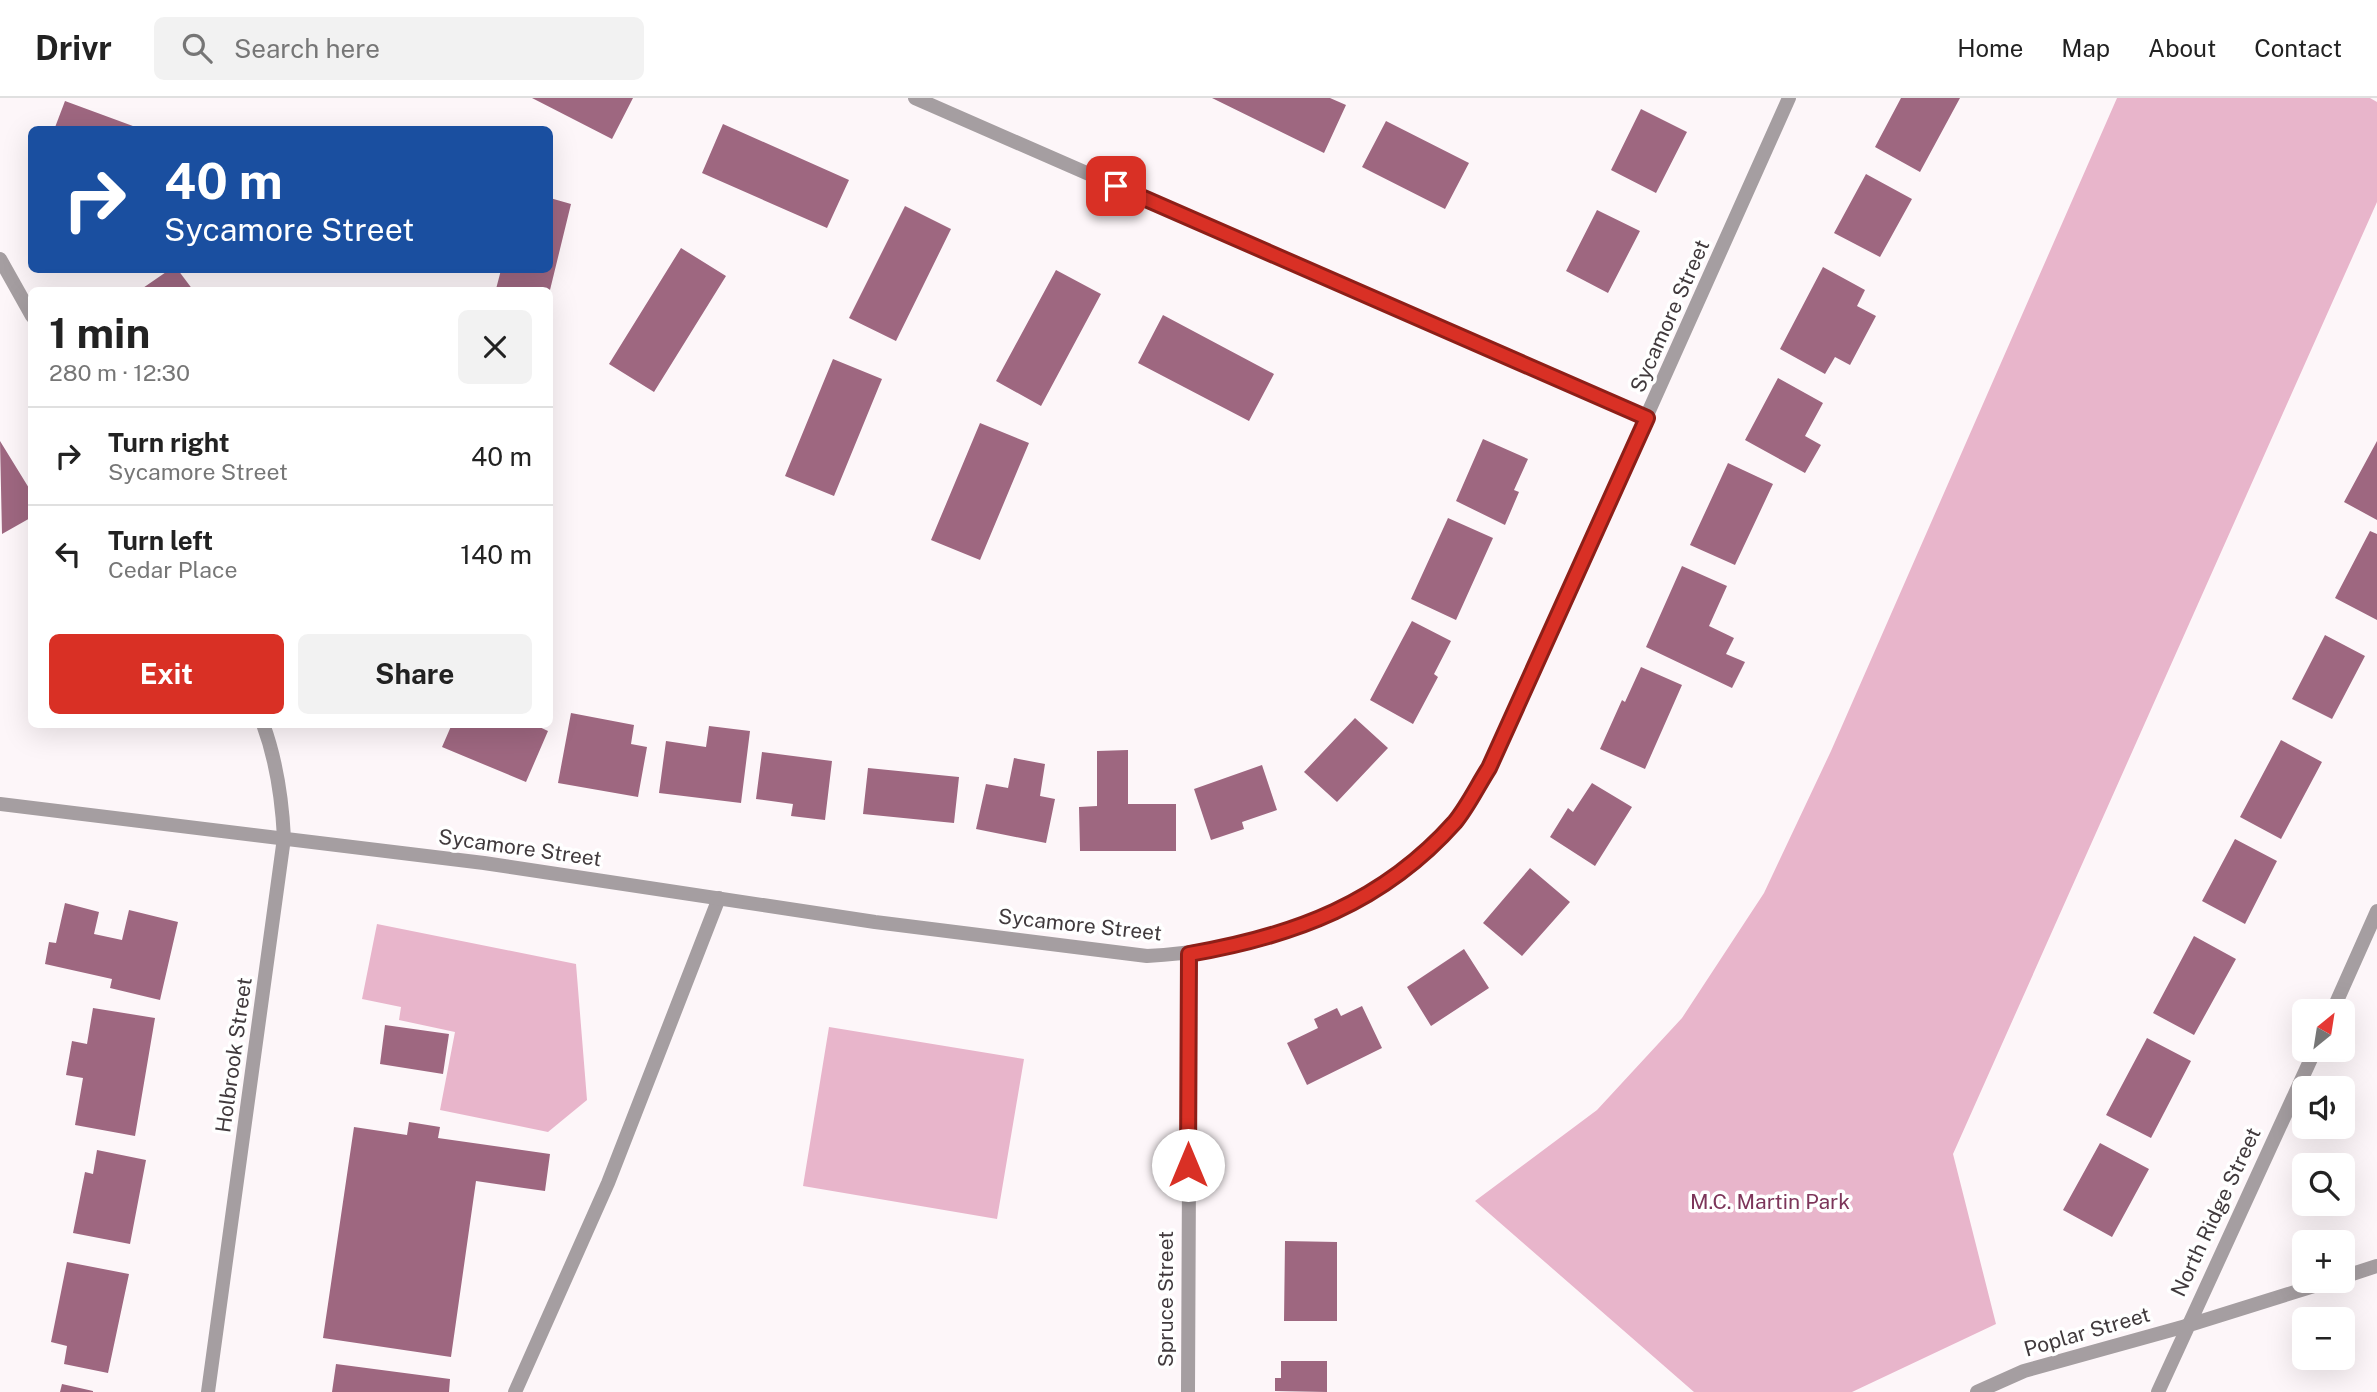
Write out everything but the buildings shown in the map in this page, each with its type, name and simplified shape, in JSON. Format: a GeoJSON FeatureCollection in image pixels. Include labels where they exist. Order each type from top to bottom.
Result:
{"type":"FeatureCollection","features":[{"type":"Feature","properties":{"kind":"street"},"geometry":{"type":"LineString","coordinates":[[915,98],[1647,418]]}},
{"type":"Feature","properties":{"kind":"street","name":"Sycamore Street"},"geometry":{"type":"LineString","coordinates":[[0,804],[284,838],[1147,957],[1189,954],[1248,944],[1308,925],[1365,897],[1415,863],[1457,819],[1489,768],[1789,98]]}},
{"type":"Feature","properties":{"kind":"street"},"geometry":{"type":"LineString","coordinates":[[0,260],[28,309]]}},
{"type":"Feature","properties":{"kind":"street","name":"Holbrook Street"},"geometry":{"type":"LineString","coordinates":[[208,1392],[284,838],[282,796],[275,757],[264,728]]}},
{"type":"Feature","properties":{"kind":"street"},"geometry":{"type":"LineString","coordinates":[[514,1392],[608,1183],[719,898]]}},
{"type":"Feature","properties":{"kind":"street"},"geometry":{"type":"LineString","coordinates":[[2338,999],[2377,911]]}},
{"type":"Feature","properties":{"kind":"street","name":"Spruce Street"},"geometry":{"type":"LineString","coordinates":[[1188,1392],[1189,954]]}},
{"type":"Feature","properties":{"kind":"street","name":"North Ridge Street"},"geometry":{"type":"LineString","coordinates":[[2158,1392],[2309,1062]]}},
{"type":"Feature","properties":{"kind":"street"},"geometry":{"type":"LineString","coordinates":[[2355,1273],[2377,1266]]}},
{"type":"Feature","properties":{"kind":"street","name":"Poplar Street"},"geometry":{"type":"LineString","coordinates":[[1977,1392],[2024,1371],[2186,1326],[2292,1293]]}},
{"type":"Feature","properties":{"kind":"green space","name":"M.C. Martin Park"},"geometry":{"type":"Polygon","coordinates":[[[2117,98],[2370,98],[2377,102],[2377,202],[1953,1154],[1996,1324],[1852,1392],[1694,1392],[1475,1201],[1597,1110],[1682,1018],[1764,893],[1831,751],[2117,98]]]}},
{"type":"Feature","properties":{"kind":"green space"},"geometry":{"type":"Polygon","coordinates":[[[377,924],[576,964],[587,1100],[548,1132],[440,1110],[455,1032],[399,1020],[401,1007],[362,999],[377,924]]]}},
{"type":"Feature","properties":{"kind":"green space"},"geometry":{"type":"Polygon","coordinates":[[[829,1027],[1024,1059],[997,1219],[803,1186],[829,1027]]]}},
{"type":"Feature","properties":{"kind":"route"},"geometry":{"type":"LineString","coordinates":[[1116,186],[1647,418],[1489,768],[1457,819],[1415,863],[1365,897],[1308,925],[1248,944],[1189,954],[1188,1165]]}}]}
